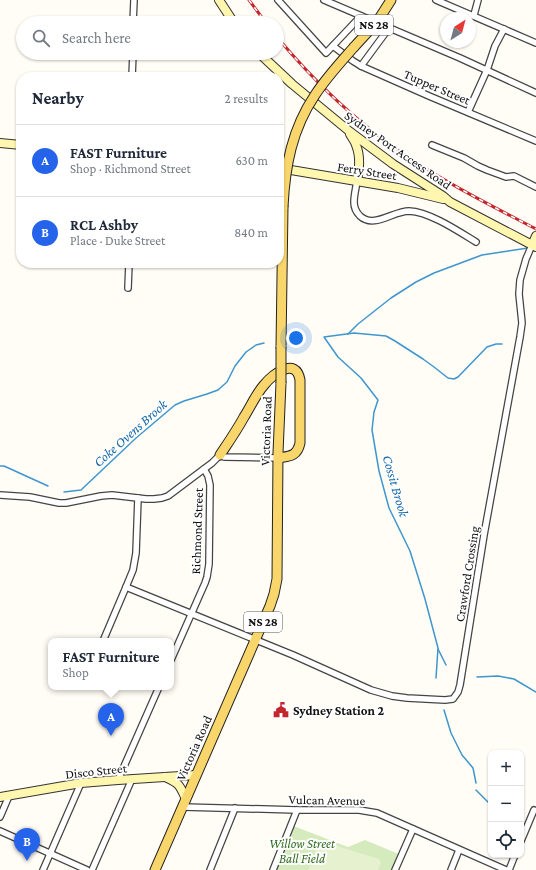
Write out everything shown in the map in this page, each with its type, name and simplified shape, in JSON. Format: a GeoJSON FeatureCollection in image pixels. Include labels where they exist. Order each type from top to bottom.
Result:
{"type":"FeatureCollection","features":[{"type":"Feature","properties":{"kind":"main road","name":"Victoria Road"},"geometry":{"type":"LineString","coordinates":[[284,192],[287,163],[295,135],[307,109],[321,87],[377,22],[391,0]]}},
{"type":"Feature","properties":{"kind":"main road","name":"Victoria Road"},"geometry":{"type":"LineString","coordinates":[[154,870],[185,803],[274,594],[276,582],[281,383],[282,268]]}},
{"type":"Feature","properties":{"kind":"main road"},"geometry":{"type":"LineString","coordinates":[[220,455],[259,391],[270,379],[283,370],[291,368],[298,372],[300,380],[299,446],[297,452],[291,456],[278,458]]}},
{"type":"Feature","properties":{"kind":"street"},"geometry":{"type":"LineString","coordinates":[[133,16],[134,0]]}},
{"type":"Feature","properties":{"kind":"street"},"geometry":{"type":"LineString","coordinates":[[219,0],[229,16]]}},
{"type":"Feature","properties":{"kind":"street"},"geometry":{"type":"LineString","coordinates":[[278,0],[326,53],[360,16]]}},
{"type":"Feature","properties":{"kind":"street"},"geometry":{"type":"LineString","coordinates":[[324,0],[487,70],[536,93]]}},
{"type":"Feature","properties":{"kind":"street"},"geometry":{"type":"LineString","coordinates":[[436,0],[466,12]]}},
{"type":"Feature","properties":{"kind":"street"},"geometry":{"type":"LineString","coordinates":[[475,12],[478,0]]}},
{"type":"Feature","properties":{"kind":"street"},"geometry":{"type":"LineString","coordinates":[[476,16],[536,43]]}},
{"type":"Feature","properties":{"kind":"street"},"geometry":{"type":"LineString","coordinates":[[361,66],[389,28]]}},
{"type":"Feature","properties":{"kind":"street"},"geometry":{"type":"LineString","coordinates":[[468,112],[487,70],[495,46],[504,29]]}},
{"type":"Feature","properties":{"kind":"street","name":"Tupper Street"},"geometry":{"type":"LineString","coordinates":[[333,46],[361,66],[536,141]]}},
{"type":"Feature","properties":{"kind":"street"},"geometry":{"type":"LineString","coordinates":[[132,72],[133,60]]}},
{"type":"Feature","properties":{"kind":"street","name":"Sydney Port Access Road"},"geometry":{"type":"LineString","coordinates":[[266,60],[279,72]]}},
{"type":"Feature","properties":{"kind":"street","name":"Sydney Port Access Road"},"geometry":{"type":"LineString","coordinates":[[284,76],[349,131],[393,164],[450,202],[534,246]]}},
{"type":"Feature","properties":{"kind":"street"},"geometry":{"type":"LineString","coordinates":[[349,131],[358,152],[359,168],[354,202],[358,214],[367,220],[373,220],[409,211],[418,213],[444,223],[476,242]]}},
{"type":"Feature","properties":{"kind":"street"},"geometry":{"type":"LineString","coordinates":[[0,144],[16,145]]}},
{"type":"Feature","properties":{"kind":"street"},"geometry":{"type":"LineString","coordinates":[[432,145],[464,158],[487,170],[506,177],[514,176],[536,187]]}},
{"type":"Feature","properties":{"kind":"street","name":"Ferry Street"},"geometry":{"type":"LineString","coordinates":[[284,169],[416,192],[450,202]]}},
{"type":"Feature","properties":{"kind":"street"},"geometry":{"type":"LineString","coordinates":[[534,246],[536,236]]}},
{"type":"Feature","properties":{"kind":"street","name":"Crawford Crossing"},"geometry":{"type":"LineString","coordinates":[[126,587],[300,658],[371,690],[392,696],[407,698],[453,699],[458,692],[460,685],[484,535],[520,337],[522,323],[519,294],[520,280],[526,259],[534,246]]}},
{"type":"Feature","properties":{"kind":"street"},"geometry":{"type":"LineString","coordinates":[[128,288],[129,268]]}},
{"type":"Feature","properties":{"kind":"street"},"geometry":{"type":"LineString","coordinates":[[0,495],[30,497],[60,502],[112,495],[154,499],[168,496],[212,463],[220,455],[224,457],[278,458]]}},
{"type":"Feature","properties":{"kind":"street","name":"Richmond Street"},"geometry":{"type":"LineString","coordinates":[[174,653],[207,577],[209,564],[210,481],[204,469]]}},
{"type":"Feature","properties":{"kind":"street"},"geometry":{"type":"LineString","coordinates":[[104,638],[133,570],[135,561],[138,498]]}},
{"type":"Feature","properties":{"kind":"street"},"geometry":{"type":"LineString","coordinates":[[118,780],[158,690]]}},
{"type":"Feature","properties":{"kind":"street","name":"Disco Street"},"geometry":{"type":"LineString","coordinates":[[0,797],[81,783],[196,775]]}},
{"type":"Feature","properties":{"kind":"street"},"geometry":{"type":"LineString","coordinates":[[164,777],[180,786],[185,803]]}},
{"type":"Feature","properties":{"kind":"street"},"geometry":{"type":"LineString","coordinates":[[92,870],[132,779]]}},
{"type":"Feature","properties":{"kind":"street"},"geometry":{"type":"LineString","coordinates":[[43,870],[81,783]]}},
{"type":"Feature","properties":{"kind":"street"},"geometry":{"type":"LineString","coordinates":[[0,817],[9,796]]}},
{"type":"Feature","properties":{"kind":"street","name":"Vulcan Avenue"},"geometry":{"type":"LineString","coordinates":[[185,803],[235,808],[366,810],[377,813],[507,870]]}},
{"type":"Feature","properties":{"kind":"street"},"geometry":{"type":"LineString","coordinates":[[210,870],[235,808]]}},
{"type":"Feature","properties":{"kind":"street"},"geometry":{"type":"LineString","coordinates":[[273,870],[297,810]]}},
{"type":"Feature","properties":{"kind":"street"},"geometry":{"type":"LineString","coordinates":[[524,834],[534,810]]}},
{"type":"Feature","properties":{"kind":"street"},"geometry":{"type":"LineString","coordinates":[[395,870],[413,830]]}},
{"type":"Feature","properties":{"kind":"street"},"geometry":{"type":"LineString","coordinates":[[0,831],[87,870]]}},
{"type":"Feature","properties":{"kind":"street"},"geometry":{"type":"LineString","coordinates":[[451,870],[459,850]]}},
{"type":"Feature","properties":{"kind":"street"},"geometry":{"type":"LineString","coordinates":[[507,870],[513,858]]}},
{"type":"Feature","properties":{"kind":"green space","name":"Willow Street Ball Field"},"geometry":{"type":"Polygon","coordinates":[[[291,825],[348,847],[365,840],[401,855],[394,870],[273,870],[291,825]]]}},
{"type":"Feature","properties":{"kind":"green space"},"geometry":{"type":"Polygon","coordinates":[[[320,841],[379,859],[381,863],[378,870],[308,870],[320,841]]]}},
{"type":"Feature","properties":{"kind":"waterway"},"geometry":{"type":"LineString","coordinates":[[348,334],[358,324],[391,298],[416,282],[434,273],[482,255],[528,248]]}},
{"type":"Feature","properties":{"kind":"waterway","name":"Cossit Brook"},"geometry":{"type":"LineString","coordinates":[[436,678],[438,648],[425,599],[410,551],[389,508],[379,471],[372,430],[374,412],[378,400],[361,378],[338,357],[324,337],[354,333],[386,336],[423,359],[448,378],[454,379],[458,377],[487,347],[502,344]]}},
{"type":"Feature","properties":{"kind":"waterway","name":"Coke Ovens Brook"},"geometry":{"type":"LineString","coordinates":[[64,492],[81,490],[136,438],[175,405],[218,390],[227,382],[235,366],[246,352],[256,345],[264,343]]}},
{"type":"Feature","properties":{"kind":"waterway","name":"Coke Ovens Brook"},"geometry":{"type":"LineString","coordinates":[[0,466],[4,466],[48,486]]}},
{"type":"Feature","properties":{"kind":"waterway"},"geometry":{"type":"LineString","coordinates":[[438,649],[446,665]]}},
{"type":"Feature","properties":{"kind":"waterway"},"geometry":{"type":"LineString","coordinates":[[477,677],[498,676],[514,679],[536,692]]}},
{"type":"Feature","properties":{"kind":"waterway","name":"Cossit Brook"},"geometry":{"type":"LineString","coordinates":[[444,710],[451,733],[462,755],[473,768],[476,783]]}},
{"type":"Feature","properties":{"kind":"waterway","name":"Cossit Brook"},"geometry":{"type":"LineString","coordinates":[[476,790],[488,802]]}},
{"type":"Feature","properties":{"kind":"railway"},"geometry":{"type":"LineString","coordinates":[[249,0],[261,16]]}},
{"type":"Feature","properties":{"kind":"railway"},"geometry":{"type":"LineString","coordinates":[[284,45],[319,84],[382,139],[449,183],[536,229]]}},
{"type":"Feature","properties":{"kind":"place","name":"Sydney Station 2"},"geometry":{"type":"Point","coordinates":[281,710]}},
{"type":"Feature","properties":{"kind":"place","name":"FAST Furniture"},"geometry":{"type":"Point","coordinates":[111,736]}},
{"type":"Feature","properties":{"kind":"place","name":"RCL Ashby"},"geometry":{"type":"Point","coordinates":[27,861]}}]}
